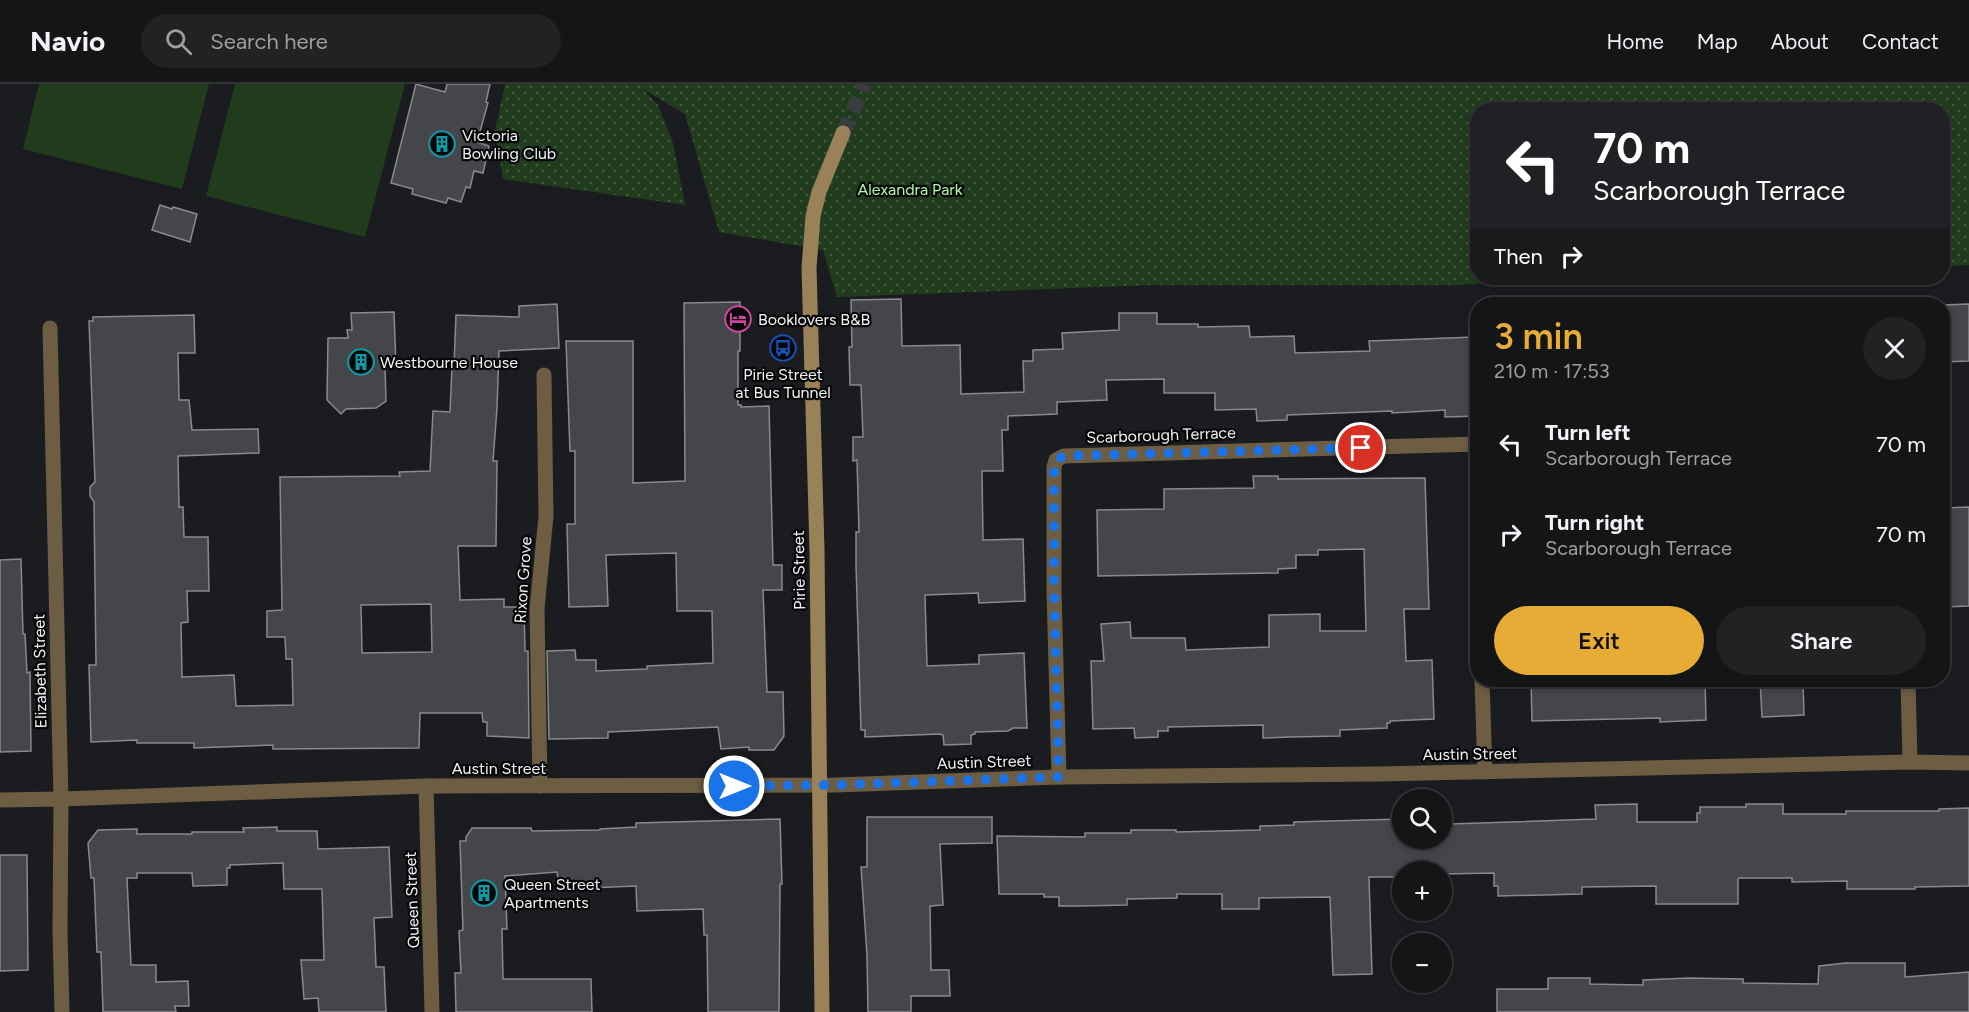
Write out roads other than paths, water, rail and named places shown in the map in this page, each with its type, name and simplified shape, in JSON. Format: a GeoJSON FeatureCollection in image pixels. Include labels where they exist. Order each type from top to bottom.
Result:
{"type":"FeatureCollection","features":[{"type":"Feature","properties":{"kind":"street","name":"Pirie Street"},"geometry":{"type":"LineString","coordinates":[[822,1012],[817,550],[809,267],[815,208],[819,192],[843,133]]}},
{"type":"Feature","properties":{"kind":"street","name":"Elizabeth Street"},"geometry":{"type":"LineString","coordinates":[[50,328],[61,800],[62,1012]]}},
{"type":"Feature","properties":{"kind":"street","name":"Rixon Grove"},"geometry":{"type":"LineString","coordinates":[[540,786],[537,609],[546,516],[544,375]]}},
{"type":"Feature","properties":{"kind":"street","name":"Scarborough Terrace"},"geometry":{"type":"LineString","coordinates":[[1059,777],[1054,590],[1054,467],[1056,460],[1064,456],[1470,444]]}},
{"type":"Feature","properties":{"kind":"street"},"geometry":{"type":"LineString","coordinates":[[1482,687],[1485,772]]}},
{"type":"Feature","properties":{"kind":"street"},"geometry":{"type":"LineString","coordinates":[[1908,687],[1910,762]]}},
{"type":"Feature","properties":{"kind":"street","name":"Austin Street"},"geometry":{"type":"LineString","coordinates":[[0,800],[61,800],[426,786],[819,785],[1059,777],[1485,772],[1910,762],[1969,763]]}},
{"type":"Feature","properties":{"kind":"street","name":"Queen Street"},"geometry":{"type":"LineString","coordinates":[[426,786],[432,1012]]}},
{"type":"Feature","properties":{"kind":"tunnel"},"geometry":{"type":"LineString","coordinates":[[843,133],[865,84]]}},
{"type":"Feature","properties":{"kind":"place","name":"Victoria Bowling Club"},"geometry":{"type":"Point","coordinates":[442,144]}},
{"type":"Feature","properties":{"kind":"place","name":"Booklovers B&B"},"geometry":{"type":"Point","coordinates":[738,319]}},
{"type":"Feature","properties":{"kind":"place","name":"Pirie Street at Bus Tunnel"},"geometry":{"type":"Point","coordinates":[783,348]}},
{"type":"Feature","properties":{"kind":"place","name":"Westbourne House"},"geometry":{"type":"Point","coordinates":[361,362]}},
{"type":"Feature","properties":{"kind":"place","name":"Queen Street Apartments"},"geometry":{"type":"Point","coordinates":[484,893]}},
{"type":"Feature","properties":{"kind":"park label","name":"Alexandra Park"},"geometry":{"type":"Point","coordinates":[910,189]}}]}
